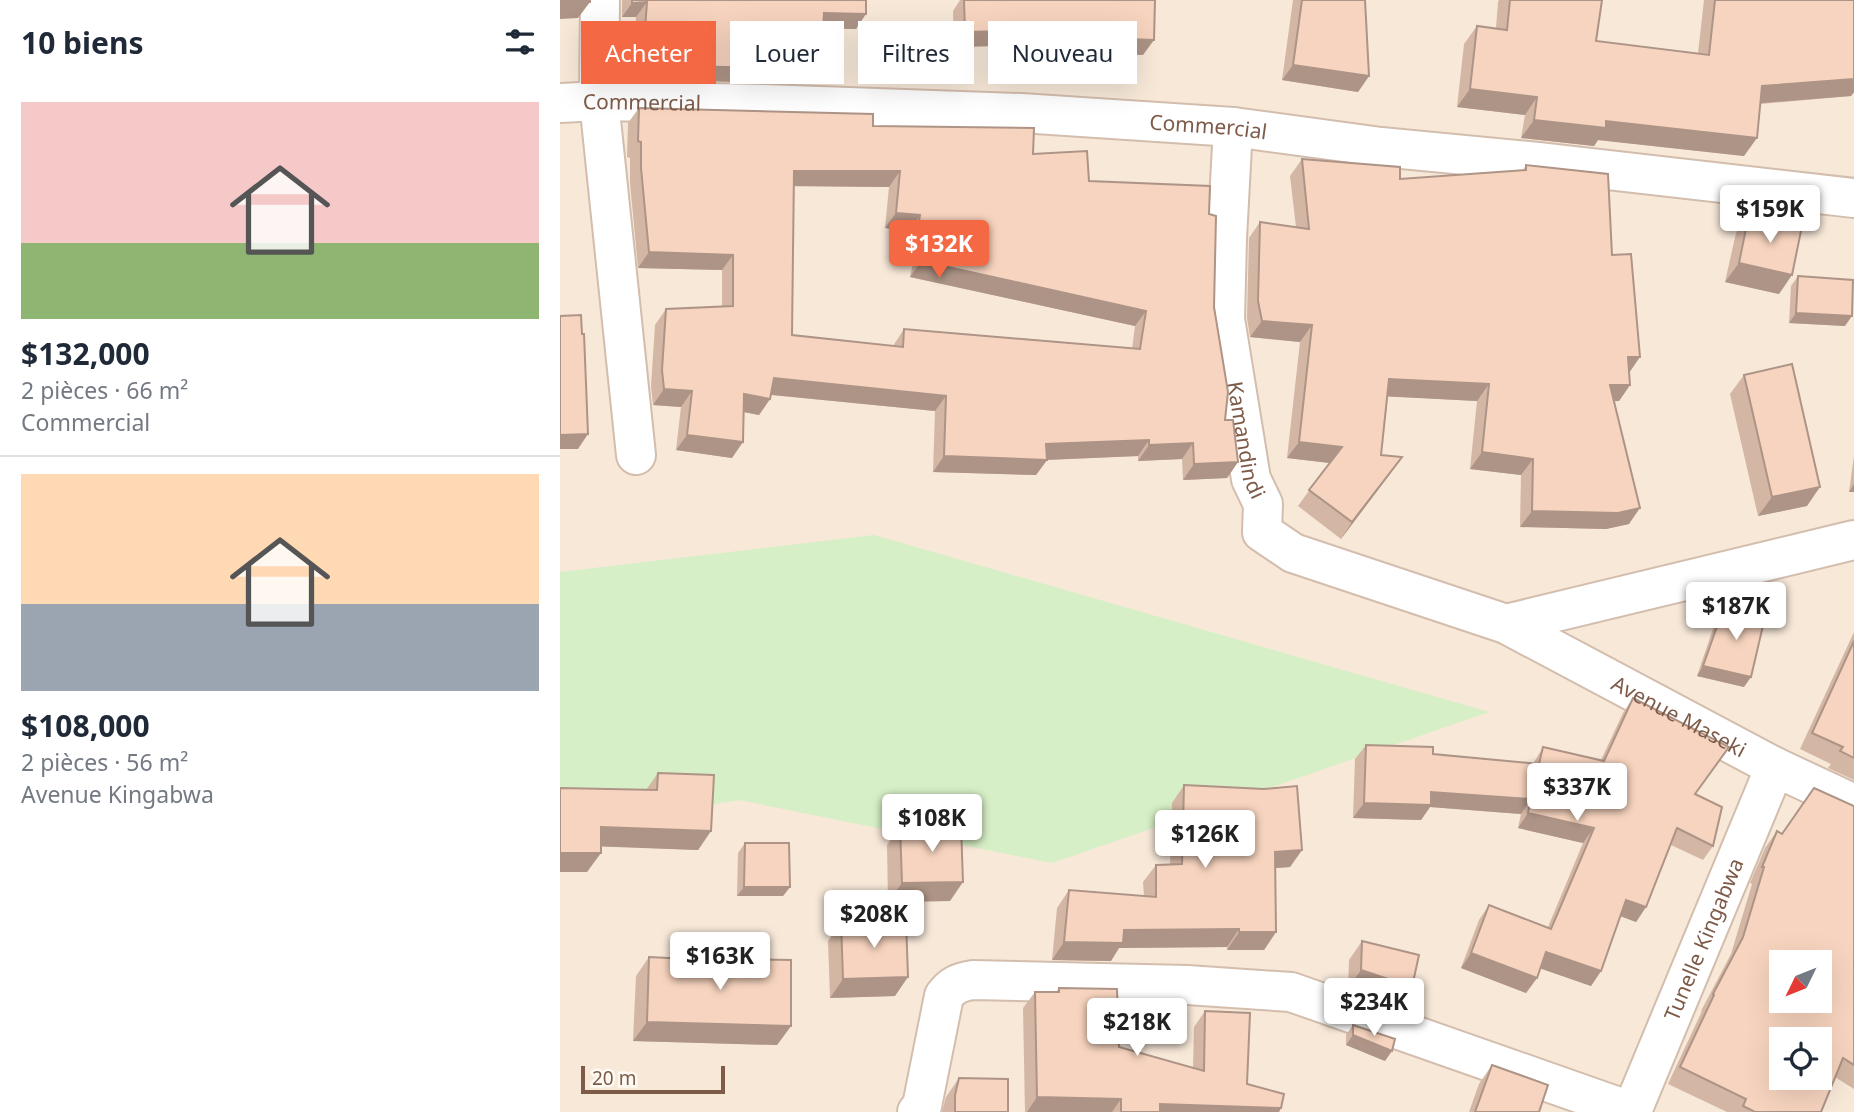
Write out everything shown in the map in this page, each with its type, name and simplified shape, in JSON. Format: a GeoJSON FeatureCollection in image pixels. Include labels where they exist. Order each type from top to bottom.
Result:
{"type":"FeatureCollection","features":[{"type":"Feature","properties":{"kind":"street"},"geometry":{"type":"LineString","coordinates":[[600,0],[600,101],[636,455]]}},
{"type":"Feature","properties":{"kind":"street","name":"Commercial"},"geometry":{"type":"LineString","coordinates":[[560,103],[600,101],[764,104],[1021,113],[1233,127],[1381,147],[1854,198]]}},
{"type":"Feature","properties":{"kind":"street","name":"Kamandindi"},"geometry":{"type":"LineString","coordinates":[[1233,127],[1225,319],[1251,479],[1263,504],[1262,532],[1293,553],[1506,624]]}},
{"type":"Feature","properties":{"kind":"street"},"geometry":{"type":"LineString","coordinates":[[1506,624],[1854,540]]}},
{"type":"Feature","properties":{"kind":"street","name":"Avenue Maseki"},"geometry":{"type":"LineString","coordinates":[[1506,624],[1775,767],[1854,804]]}},
{"type":"Feature","properties":{"kind":"street","name":"Tunelle Kingabwa"},"geometry":{"type":"LineString","coordinates":[[1632,1112],[1775,767]]}},
{"type":"Feature","properties":{"kind":"street"},"geometry":{"type":"LineString","coordinates":[[918,1112],[922,1106],[944,996],[951,987],[973,980],[1186,985],[1291,992],[1632,1112]]}},
{"type":"Feature","properties":{"kind":"shaded area"},"geometry":{"type":"Polygon","coordinates":[[[560,0],[1854,0],[1854,1112],[560,1112],[560,0]]]}},
{"type":"Feature","properties":{"kind":"green space"},"geometry":{"type":"Polygon","coordinates":[[[874,535],[1489,712],[1052,863],[739,800],[560,829],[560,572],[874,535]]]}},
{"type":"Feature","properties":{"kind":"building"},"geometry":{"type":"Polygon","coordinates":[[[590,0],[590,2],[560,2],[590,0]]]}},
{"type":"Feature","properties":{"kind":"building"},"geometry":{"type":"Polygon","coordinates":[[[632,0],[866,0],[866,14],[824,13],[824,21],[730,21],[730,67],[716,67],[716,21],[646,21],[647,2],[632,3],[632,0]]]}},
{"type":"Feature","properties":{"kind":"building"},"geometry":{"type":"Polygon","coordinates":[[[964,0],[1155,0],[1154,40],[1137,39],[1137,21],[988,21],[988,31],[974,32],[974,21],[965,21],[964,0]]]}},
{"type":"Feature","properties":{"kind":"building"},"geometry":{"type":"Polygon","coordinates":[[[1302,0],[1365,0],[1369,76],[1293,65],[1302,0]]]}},
{"type":"Feature","properties":{"kind":"building"},"geometry":{"type":"Polygon","coordinates":[[[1510,0],[1602,0],[1596,41],[1709,55],[1715,0],[1854,0],[1854,79],[1762,86],[1757,138],[1606,121],[1606,128],[1534,120],[1537,97],[1470,89],[1477,26],[1507,30],[1510,0]]]}},
{"type":"Feature","properties":{"kind":"building"},"geometry":{"type":"Polygon","coordinates":[[[639,108],[873,114],[873,126],[1034,128],[1033,154],[1087,151],[1089,181],[1210,186],[1209,214],[1216,216],[1214,307],[1228,392],[1225,420],[1233,420],[1238,462],[1194,464],[1193,443],[1149,445],[1149,440],[1046,444],[1047,460],[944,456],[946,396],[774,378],[770,399],[744,394],[743,442],[687,435],[692,391],[664,389],[662,370],[666,309],[733,306],[733,255],[649,252],[641,142],[638,141],[639,108]],[[794,171],[792,335],[903,347],[904,329],[1140,349],[1146,311],[921,261],[928,229],[918,227],[920,215],[896,213],[900,171],[794,171]]]}},
{"type":"Feature","properties":{"kind":"building"},"geometry":{"type":"Polygon","coordinates":[[[1302,159],[1400,167],[1400,179],[1526,170],[1526,165],[1608,174],[1612,255],[1631,254],[1640,357],[1628,357],[1630,385],[1610,385],[1640,508],[1618,513],[1532,511],[1533,459],[1482,452],[1489,384],[1389,379],[1381,455],[1402,457],[1352,522],[1309,490],[1342,447],[1299,442],[1312,325],[1262,321],[1258,301],[1260,222],[1309,229],[1302,159]]]}},
{"type":"Feature","properties":{"kind":"building"},"geometry":{"type":"Polygon","coordinates":[[[1749,214],[1802,226],[1792,275],[1739,263],[1749,214]]]}},
{"type":"Feature","properties":{"kind":"building"},"geometry":{"type":"Polygon","coordinates":[[[1798,276],[1853,280],[1852,316],[1796,313],[1798,276]]]}},
{"type":"Feature","properties":{"kind":"building"},"geometry":{"type":"Polygon","coordinates":[[[581,315],[588,434],[560,435],[560,316],[581,315]]]}},
{"type":"Feature","properties":{"kind":"building"},"geometry":{"type":"Polygon","coordinates":[[[1792,364],[1820,487],[1772,497],[1744,375],[1792,364]]]}},
{"type":"Feature","properties":{"kind":"building"},"geometry":{"type":"Polygon","coordinates":[[[1725,604],[1765,617],[1751,677],[1703,666],[1725,604]]]}},
{"type":"Feature","properties":{"kind":"building"},"geometry":{"type":"Polygon","coordinates":[[[1854,641],[1854,758],[1840,751],[1843,747],[1812,733],[1854,641]]]}},
{"type":"Feature","properties":{"kind":"building"},"geometry":{"type":"Polygon","coordinates":[[[1633,698],[1729,747],[1695,794],[1722,807],[1713,846],[1677,828],[1646,907],[1626,900],[1601,971],[1546,952],[1537,978],[1471,953],[1489,905],[1551,929],[1594,828],[1528,813],[1531,799],[1431,792],[1431,805],[1364,803],[1366,745],[1433,747],[1433,754],[1539,764],[1543,747],[1604,761],[1633,698]]]}},
{"type":"Feature","properties":{"kind":"building"},"geometry":{"type":"Polygon","coordinates":[[[658,773],[714,775],[711,831],[601,827],[601,853],[560,853],[560,788],[657,790],[658,773]]]}},
{"type":"Feature","properties":{"kind":"building"},"geometry":{"type":"Polygon","coordinates":[[[1184,785],[1264,789],[1297,786],[1302,850],[1275,852],[1276,932],[1239,932],[1239,929],[1124,930],[1123,943],[1064,942],[1069,890],[1156,897],[1156,865],[1182,864],[1184,785]]]}},
{"type":"Feature","properties":{"kind":"building"},"geometry":{"type":"Polygon","coordinates":[[[1814,788],[1854,806],[1854,1065],[1843,1058],[1832,1085],[1832,1027],[1769,1027],[1769,1090],[1830,1090],[1821,1112],[1755,1112],[1743,1106],[1746,1099],[1680,1067],[1713,994],[1743,937],[1762,867],[1777,831],[1782,834],[1814,788]]]}},
{"type":"Feature","properties":{"kind":"building"},"geometry":{"type":"Polygon","coordinates":[[[961,825],[963,882],[902,883],[900,826],[961,825]]]}},
{"type":"Feature","properties":{"kind":"building"},"geometry":{"type":"Polygon","coordinates":[[[745,843],[789,843],[790,887],[744,887],[745,843]]]}},
{"type":"Feature","properties":{"kind":"building"},"geometry":{"type":"Polygon","coordinates":[[[906,920],[908,977],[843,979],[841,922],[906,920]]]}},
{"type":"Feature","properties":{"kind":"building"},"geometry":{"type":"Polygon","coordinates":[[[1362,941],[1419,955],[1412,987],[1361,970],[1362,941]]]}},
{"type":"Feature","properties":{"kind":"building"},"geometry":{"type":"Polygon","coordinates":[[[649,957],[727,961],[791,960],[791,1026],[647,1022],[649,957]]]}},
{"type":"Feature","properties":{"kind":"building"},"geometry":{"type":"Polygon","coordinates":[[[1059,988],[1117,989],[1119,1047],[1204,1071],[1205,1011],[1250,1013],[1247,1084],[1284,1094],[1281,1108],[1160,1104],[1160,1112],[1121,1112],[1121,1099],[1037,1097],[1035,992],[1059,992],[1059,988]]]}},
{"type":"Feature","properties":{"kind":"building"},"geometry":{"type":"Polygon","coordinates":[[[1353,1025],[1395,1039],[1392,1051],[1353,1035],[1353,1025]]]}},
{"type":"Feature","properties":{"kind":"building"},"geometry":{"type":"Polygon","coordinates":[[[1492,1065],[1548,1085],[1539,1112],[1475,1112],[1492,1065]]]}},
{"type":"Feature","properties":{"kind":"building"},"geometry":{"type":"Polygon","coordinates":[[[959,1078],[1008,1079],[1008,1112],[955,1112],[959,1078]]]}}]}
